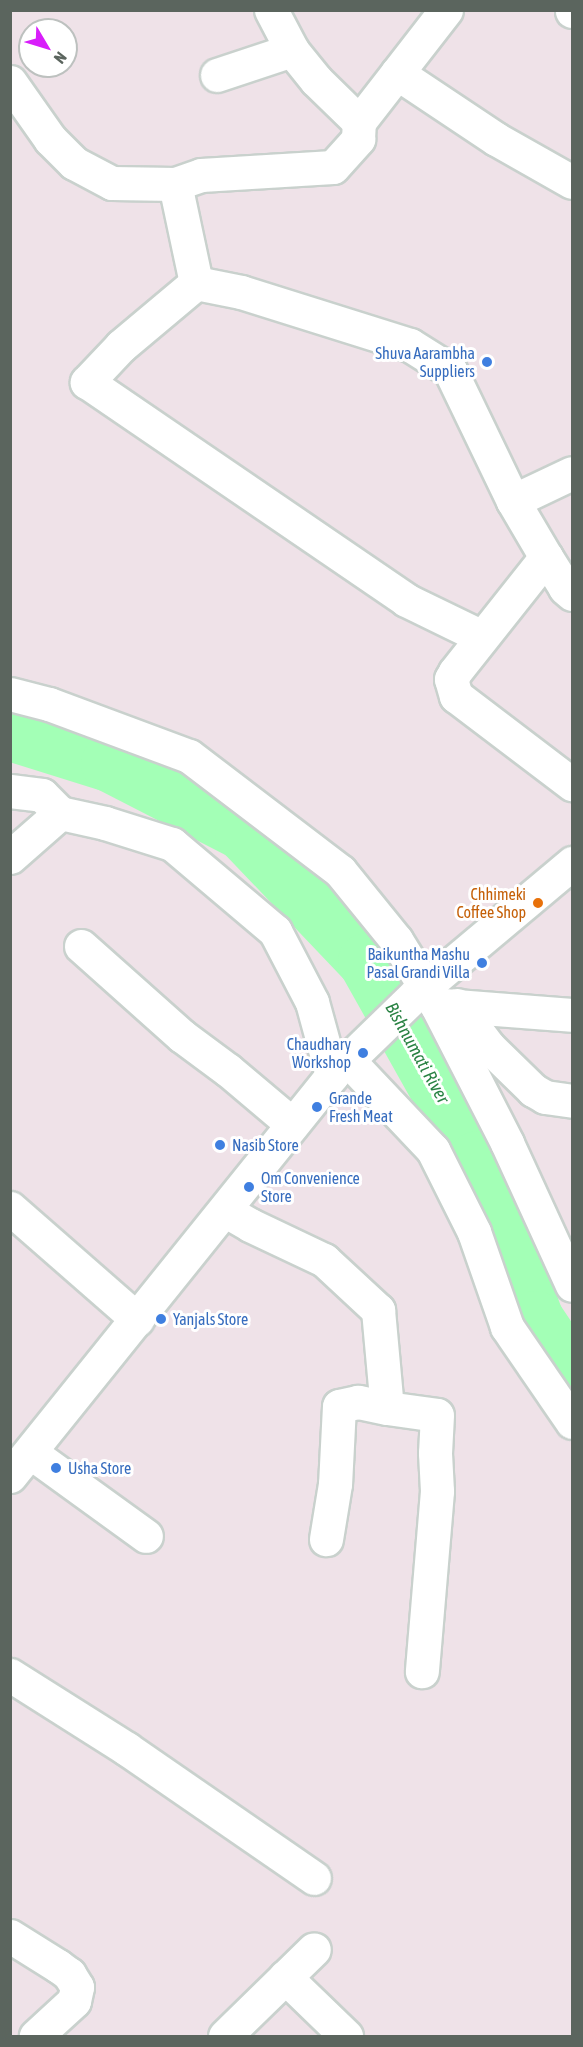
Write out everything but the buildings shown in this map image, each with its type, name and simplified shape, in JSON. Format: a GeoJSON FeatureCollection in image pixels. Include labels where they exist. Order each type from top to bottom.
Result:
{"type":"FeatureCollection","features":[{"type":"Feature","properties":{"kind":"street"},"geometry":{"type":"LineString","coordinates":[[271,10],[292,50],[316,80],[359,122]]}},
{"type":"Feature","properties":{"kind":"street"},"geometry":{"type":"LineString","coordinates":[[10,82],[50,139],[74,163],[112,183],[176,184],[201,175],[333,167],[358,139],[359,122],[446,10]]}},
{"type":"Feature","properties":{"kind":"street"},"geometry":{"type":"LineString","coordinates":[[217,75],[292,50]]}},
{"type":"Feature","properties":{"kind":"street"},"geometry":{"type":"LineString","coordinates":[[397,73],[496,139],[573,182]]}},
{"type":"Feature","properties":{"kind":"street"},"geometry":{"type":"LineString","coordinates":[[176,184],[196,282]]}},
{"type":"Feature","properties":{"kind":"street"},"geometry":{"type":"LineString","coordinates":[[196,282],[241,292],[410,345],[450,370],[513,501],[565,588],[573,594]]}},
{"type":"Feature","properties":{"kind":"street"},"geometry":{"type":"LineString","coordinates":[[196,282],[121,346],[87,381],[406,600],[480,636]]}},
{"type":"Feature","properties":{"kind":"street"},"geometry":{"type":"LineString","coordinates":[[513,501],[573,473]]}},
{"type":"Feature","properties":{"kind":"street"},"geometry":{"type":"LineString","coordinates":[[546,557],[480,636],[451,680],[456,696],[573,784]]}},
{"type":"Feature","properties":{"kind":"street"},"geometry":{"type":"LineString","coordinates":[[10,694],[49,704],[189,756],[340,871],[396,940],[434,998],[507,1143],[573,1285]]}},
{"type":"Feature","properties":{"kind":"street"},"geometry":{"type":"LineString","coordinates":[[10,791],[42,795],[60,813],[105,823],[172,844],[276,931],[343,1063],[433,1150],[474,1232],[507,1327],[573,1422]]}},
{"type":"Feature","properties":{"kind":"street"},"geometry":{"type":"LineString","coordinates":[[10,857],[60,813]]}},
{"type":"Feature","properties":{"kind":"street"},"geometry":{"type":"LineString","coordinates":[[146,1536],[20,1464],[343,1063],[434,998],[573,863]]}},
{"type":"Feature","properties":{"kind":"street"},"geometry":{"type":"LineString","coordinates":[[81,946],[182,1036],[228,1070],[292,1124]]}},
{"type":"Feature","properties":{"kind":"street"},"geometry":{"type":"LineString","coordinates":[[434,998],[573,1015]]}},
{"type":"Feature","properties":{"kind":"street"},"geometry":{"type":"LineString","coordinates":[[434,998],[533,1090],[545,1097],[573,1101]]}},
{"type":"Feature","properties":{"kind":"street"},"geometry":{"type":"LineString","coordinates":[[10,1208],[137,1318]]}},
{"type":"Feature","properties":{"kind":"street"},"geometry":{"type":"LineString","coordinates":[[226,1211],[324,1260],[378,1311],[387,1408]]}},
{"type":"Feature","properties":{"kind":"street"},"geometry":{"type":"LineString","coordinates":[[326,1539],[335,1484],[339,1406],[358,1402],[437,1415],[435,1453],[437,1491],[422,1671]]}},
{"type":"Feature","properties":{"kind":"street"},"geometry":{"type":"LineString","coordinates":[[10,1675],[127,1749],[314,1878]]}},
{"type":"Feature","properties":{"kind":"street"},"geometry":{"type":"LineString","coordinates":[[10,1936],[69,1974],[77,1987],[74,2001],[36,2037]]}},
{"type":"Feature","properties":{"kind":"street"},"geometry":{"type":"LineString","coordinates":[[225,2037],[314,1949]]}},
{"type":"Feature","properties":{"kind":"street"},"geometry":{"type":"LineString","coordinates":[[285,1977],[346,2037]]}},
{"type":"Feature","properties":{"kind":"waterway","name":"Bishnumati River"},"geometry":{"type":"LineString","coordinates":[[10,732],[109,763],[243,832],[366,961],[477,1159],[535,1319],[572,1374]]}},
{"type":"Feature","properties":{"kind":"place","name":"Shuva Aarambha Suppliers"},"geometry":{"type":"Point","coordinates":[487,362]}},
{"type":"Feature","properties":{"kind":"place","name":"Chhimeki Coffee Shop"},"geometry":{"type":"Point","coordinates":[538,903]}},
{"type":"Feature","properties":{"kind":"place","name":"Baikuntha Mashu Pasal Grandi Villa"},"geometry":{"type":"Point","coordinates":[482,963]}},
{"type":"Feature","properties":{"kind":"place","name":"Chaudhary Workshop"},"geometry":{"type":"Point","coordinates":[363,1053]}},
{"type":"Feature","properties":{"kind":"place","name":"Grande Fresh Meat"},"geometry":{"type":"Point","coordinates":[317,1107]}},
{"type":"Feature","properties":{"kind":"place","name":"Nasib Store"},"geometry":{"type":"Point","coordinates":[220,1145]}},
{"type":"Feature","properties":{"kind":"place","name":"Om Convenience Store"},"geometry":{"type":"Point","coordinates":[249,1187]}},
{"type":"Feature","properties":{"kind":"place","name":"Yanjals Store"},"geometry":{"type":"Point","coordinates":[161,1319]}},
{"type":"Feature","properties":{"kind":"place","name":"Usha Store"},"geometry":{"type":"Point","coordinates":[56,1468]}}]}
